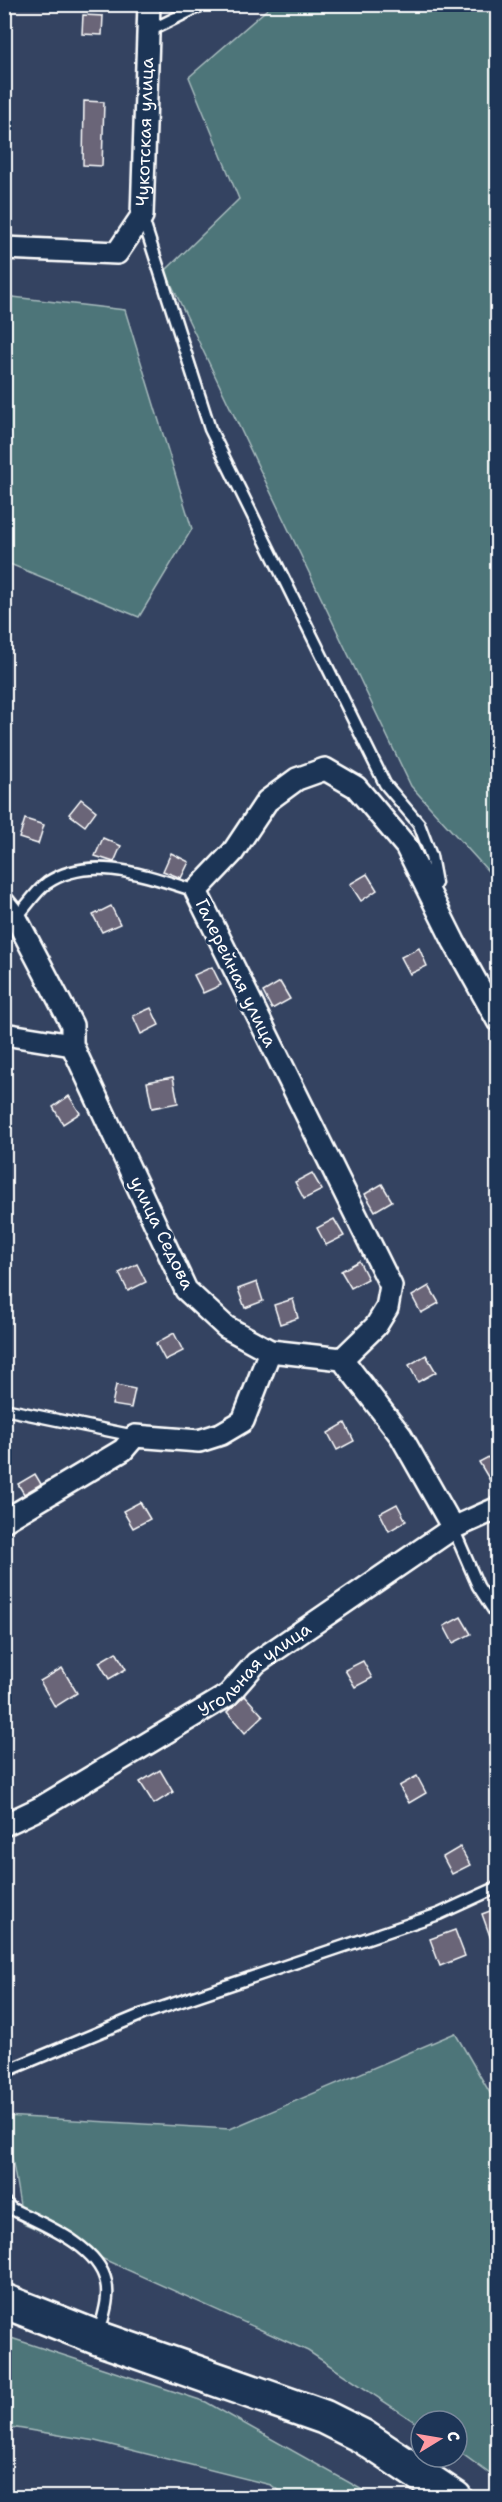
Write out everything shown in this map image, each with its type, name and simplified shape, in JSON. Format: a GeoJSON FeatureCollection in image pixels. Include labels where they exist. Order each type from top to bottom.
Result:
{"type":"FeatureCollection","features":[{"type":"Feature","properties":{"kind":"main road"},"geometry":{"type":"LineString","coordinates":[[4,2301],[98,2338],[324,2417],[362,2436],[454,2498]]}},
{"type":"Feature","properties":{"kind":"street","name":"Чукотская улица"},"geometry":{"type":"LineString","coordinates":[[4,248],[117,253],[142,216],[149,4]]}},
{"type":"Feature","properties":{"kind":"street","name":"Галерейная улица"},"geometry":{"type":"LineString","coordinates":[[342,1359],[376,1326],[387,1308],[391,1286],[195,891],[233,852],[267,801],[297,779],[325,769],[356,787],[406,846],[498,1021]]}},
{"type":"Feature","properties":{"kind":"street","name":"улица Седова"},"geometry":{"type":"LineString","coordinates":[[10,910],[72,1025],[72,1045],[186,1290],[226,1327],[270,1351],[342,1359]]}},
{"type":"Feature","properties":{"kind":"street"},"geometry":{"type":"LineString","coordinates":[[4,1034],[72,1045]]}},
{"type":"Feature","properties":{"kind":"street"},"geometry":{"type":"LineString","coordinates":[[4,1521],[123,1450],[135,1436],[199,1441],[221,1434],[243,1421],[270,1351]]}},
{"type":"Feature","properties":{"kind":"street"},"geometry":{"type":"LineString","coordinates":[[342,1359],[401,1436],[453,1528]]}},
{"type":"Feature","properties":{"kind":"street","name":"Угольная улица"},"geometry":{"type":"LineString","coordinates":[[4,1825],[40,1808],[228,1695],[256,1663],[453,1528],[498,1508]]}},
{"type":"Feature","properties":{"kind":"lane"},"geometry":{"type":"LineString","coordinates":[[149,31],[204,4]]}},
{"type":"Feature","properties":{"kind":"lane"},"geometry":{"type":"LineString","coordinates":[[142,216],[210,429],[385,784],[419,824],[431,856],[436,883],[433,890],[429,892]]}},
{"type":"Feature","properties":{"kind":"lane"},"geometry":{"type":"LineString","coordinates":[[10,910],[47,884],[79,869],[104,868],[155,879],[195,891]]}},
{"type":"Feature","properties":{"kind":"lane"},"geometry":{"type":"LineString","coordinates":[[4,1408],[135,1436]]}},
{"type":"Feature","properties":{"kind":"lane"},"geometry":{"type":"LineString","coordinates":[[453,1528],[478,1586],[498,1617]]}},
{"type":"Feature","properties":{"kind":"lane"},"geometry":{"type":"LineString","coordinates":[[4,2072],[143,2014],[439,1914],[498,1887]]}},
{"type":"Feature","properties":{"kind":"lane"},"geometry":{"type":"LineString","coordinates":[[4,2202],[12,2209],[73,2239],[101,2270],[106,2283],[106,2305],[98,2338]]}},
{"type":"Feature","properties":{"kind":"green space"},"geometry":{"type":"Polygon","coordinates":[[[272,5],[497,5],[497,881],[411,786],[165,271],[239,199],[189,77],[272,5]]]}},
{"type":"Feature","properties":{"kind":"green space"},"geometry":{"type":"Polygon","coordinates":[[[4,296],[125,310],[192,529],[139,617],[5,562],[4,296]]]}},
{"type":"Feature","properties":{"kind":"green space"},"geometry":{"type":"Polygon","coordinates":[[[455,2033],[497,2105],[497,2479],[469,2459],[469,2409],[409,2409],[409,2418],[308,2351],[23,2223],[5,2116],[230,2129],[455,2033]]]}},
{"type":"Feature","properties":{"kind":"green space"},"geometry":{"type":"Polygon","coordinates":[[[5,2336],[206,2402],[375,2497],[287,2497],[271,2485],[95,2441],[5,2426],[5,2336]]]}},
{"type":"Feature","properties":{"kind":"building"},"geometry":{"type":"Polygon","coordinates":[[[83,15],[103,16],[102,35],[82,34],[83,15]]]}},
{"type":"Feature","properties":{"kind":"building"},"geometry":{"type":"Polygon","coordinates":[[[84,101],[104,102],[102,166],[83,165],[84,101]]]}},
{"type":"Feature","properties":{"kind":"building"},"geometry":{"type":"Polygon","coordinates":[[[81,799],[96,811],[85,826],[69,814],[81,799]]]}},
{"type":"Feature","properties":{"kind":"building"},"geometry":{"type":"Polygon","coordinates":[[[25,819],[44,825],[38,844],[19,838],[25,819]]]}},
{"type":"Feature","properties":{"kind":"building"},"geometry":{"type":"Polygon","coordinates":[[[103,838],[121,846],[114,862],[95,856],[103,838]]]}},
{"type":"Feature","properties":{"kind":"building"},"geometry":{"type":"Polygon","coordinates":[[[171,853],[189,862],[181,878],[163,871],[171,853]]]}},
{"type":"Feature","properties":{"kind":"building"},"geometry":{"type":"Polygon","coordinates":[[[367,874],[377,890],[361,901],[350,884],[367,874]]]}},
{"type":"Feature","properties":{"kind":"building"},"geometry":{"type":"Polygon","coordinates":[[[111,906],[120,924],[102,932],[93,915],[111,906]]]}},
{"type":"Feature","properties":{"kind":"building"},"geometry":{"type":"Polygon","coordinates":[[[419,948],[427,966],[410,974],[401,957],[419,948]]]}},
{"type":"Feature","properties":{"kind":"building"},"geometry":{"type":"Polygon","coordinates":[[[212,967],[221,985],[203,993],[194,975],[212,967]]]}},
{"type":"Feature","properties":{"kind":"building"},"geometry":{"type":"Polygon","coordinates":[[[280,982],[290,999],[272,1009],[263,992],[280,982]]]}},
{"type":"Feature","properties":{"kind":"building"},"geometry":{"type":"Polygon","coordinates":[[[151,1008],[159,1025],[141,1034],[133,1016],[151,1008]]]}},
{"type":"Feature","properties":{"kind":"building"},"geometry":{"type":"Polygon","coordinates":[[[173,1077],[178,1103],[152,1108],[147,1082],[173,1077]]]}},
{"type":"Feature","properties":{"kind":"building"},"geometry":{"type":"Polygon","coordinates":[[[69,1096],[80,1113],[63,1124],[53,1107],[69,1096]]]}},
{"type":"Feature","properties":{"kind":"building"},"geometry":{"type":"Polygon","coordinates":[[[312,1173],[322,1190],[304,1199],[295,1182],[312,1173]]]}},
{"type":"Feature","properties":{"kind":"building"},"geometry":{"type":"Polygon","coordinates":[[[382,1184],[392,1201],[375,1211],[365,1194],[382,1184]]]}},
{"type":"Feature","properties":{"kind":"building"},"geometry":{"type":"Polygon","coordinates":[[[334,1219],[344,1236],[326,1245],[317,1228],[334,1219]]]}},
{"type":"Feature","properties":{"kind":"building"},"geometry":{"type":"Polygon","coordinates":[[[359,1261],[368,1279],[351,1288],[341,1271],[359,1261]]]}},
{"type":"Feature","properties":{"kind":"building"},"geometry":{"type":"Polygon","coordinates":[[[137,1264],[146,1282],[128,1291],[119,1273],[137,1264]]]}},
{"type":"Feature","properties":{"kind":"building"},"geometry":{"type":"Polygon","coordinates":[[[257,1282],[263,1301],[245,1308],[238,1289],[257,1282]]]}},
{"type":"Feature","properties":{"kind":"building"},"geometry":{"type":"Polygon","coordinates":[[[429,1286],[439,1303],[421,1313],[412,1296],[429,1286]]]}},
{"type":"Feature","properties":{"kind":"building"},"geometry":{"type":"Polygon","coordinates":[[[293,1299],[298,1318],[280,1324],[274,1305],[293,1299]]]}},
{"type":"Feature","properties":{"kind":"building"},"geometry":{"type":"Polygon","coordinates":[[[174,1333],[183,1351],[165,1360],[156,1343],[174,1333]]]}},
{"type":"Feature","properties":{"kind":"building"},"geometry":{"type":"Polygon","coordinates":[[[426,1355],[436,1372],[418,1382],[409,1365],[426,1355]]]}},
{"type":"Feature","properties":{"kind":"building"},"geometry":{"type":"Polygon","coordinates":[[[116,1385],[135,1389],[131,1408],[112,1405],[116,1385]]]}},
{"type":"Feature","properties":{"kind":"building"},"geometry":{"type":"Polygon","coordinates":[[[345,1423],[354,1441],[337,1450],[328,1433],[345,1423]]]}},
{"type":"Feature","properties":{"kind":"building"},"geometry":{"type":"Polygon","coordinates":[[[498,1452],[498,1494],[479,1462],[498,1452]]]}},
{"type":"Feature","properties":{"kind":"building"},"geometry":{"type":"Polygon","coordinates":[[[35,1474],[41,1484],[24,1494],[18,1484],[35,1474]]]}},
{"type":"Feature","properties":{"kind":"building"},"geometry":{"type":"Polygon","coordinates":[[[140,1502],[150,1519],[133,1528],[123,1511],[140,1502]]]}},
{"type":"Feature","properties":{"kind":"building"},"geometry":{"type":"Polygon","coordinates":[[[397,1504],[406,1521],[389,1531],[380,1513],[397,1504]]]}},
{"type":"Feature","properties":{"kind":"building"},"geometry":{"type":"Polygon","coordinates":[[[461,1617],[471,1634],[453,1643],[444,1626],[461,1617]]]}},
{"type":"Feature","properties":{"kind":"building"},"geometry":{"type":"Polygon","coordinates":[[[116,1652],[126,1669],[109,1679],[99,1662],[116,1652]]]}},
{"type":"Feature","properties":{"kind":"building"},"geometry":{"type":"Polygon","coordinates":[[[363,1661],[372,1678],[355,1687],[345,1670],[363,1661]]]}},
{"type":"Feature","properties":{"kind":"building"},"geometry":{"type":"Polygon","coordinates":[[[62,1668],[77,1693],[55,1707],[40,1681],[62,1668]]]}},
{"type":"Feature","properties":{"kind":"building"},"geometry":{"type":"Polygon","coordinates":[[[245,1696],[263,1716],[245,1733],[227,1712],[245,1696]]]}},
{"type":"Feature","properties":{"kind":"building"},"geometry":{"type":"Polygon","coordinates":[[[160,1770],[173,1792],[154,1804],[140,1782],[160,1770]]]}},
{"type":"Feature","properties":{"kind":"building"},"geometry":{"type":"Polygon","coordinates":[[[417,1776],[426,1793],[409,1803],[399,1786],[417,1776]]]}},
{"type":"Feature","properties":{"kind":"building"},"geometry":{"type":"Polygon","coordinates":[[[460,1847],[470,1865],[452,1874],[443,1857],[460,1847]]]}},
{"type":"Feature","properties":{"kind":"building"},"geometry":{"type":"Polygon","coordinates":[[[498,1908],[498,1953],[496,1953],[482,1914],[498,1908]]]}},
{"type":"Feature","properties":{"kind":"building"},"geometry":{"type":"Polygon","coordinates":[[[455,1930],[465,1956],[440,1966],[430,1939],[455,1930]]]}}]}
